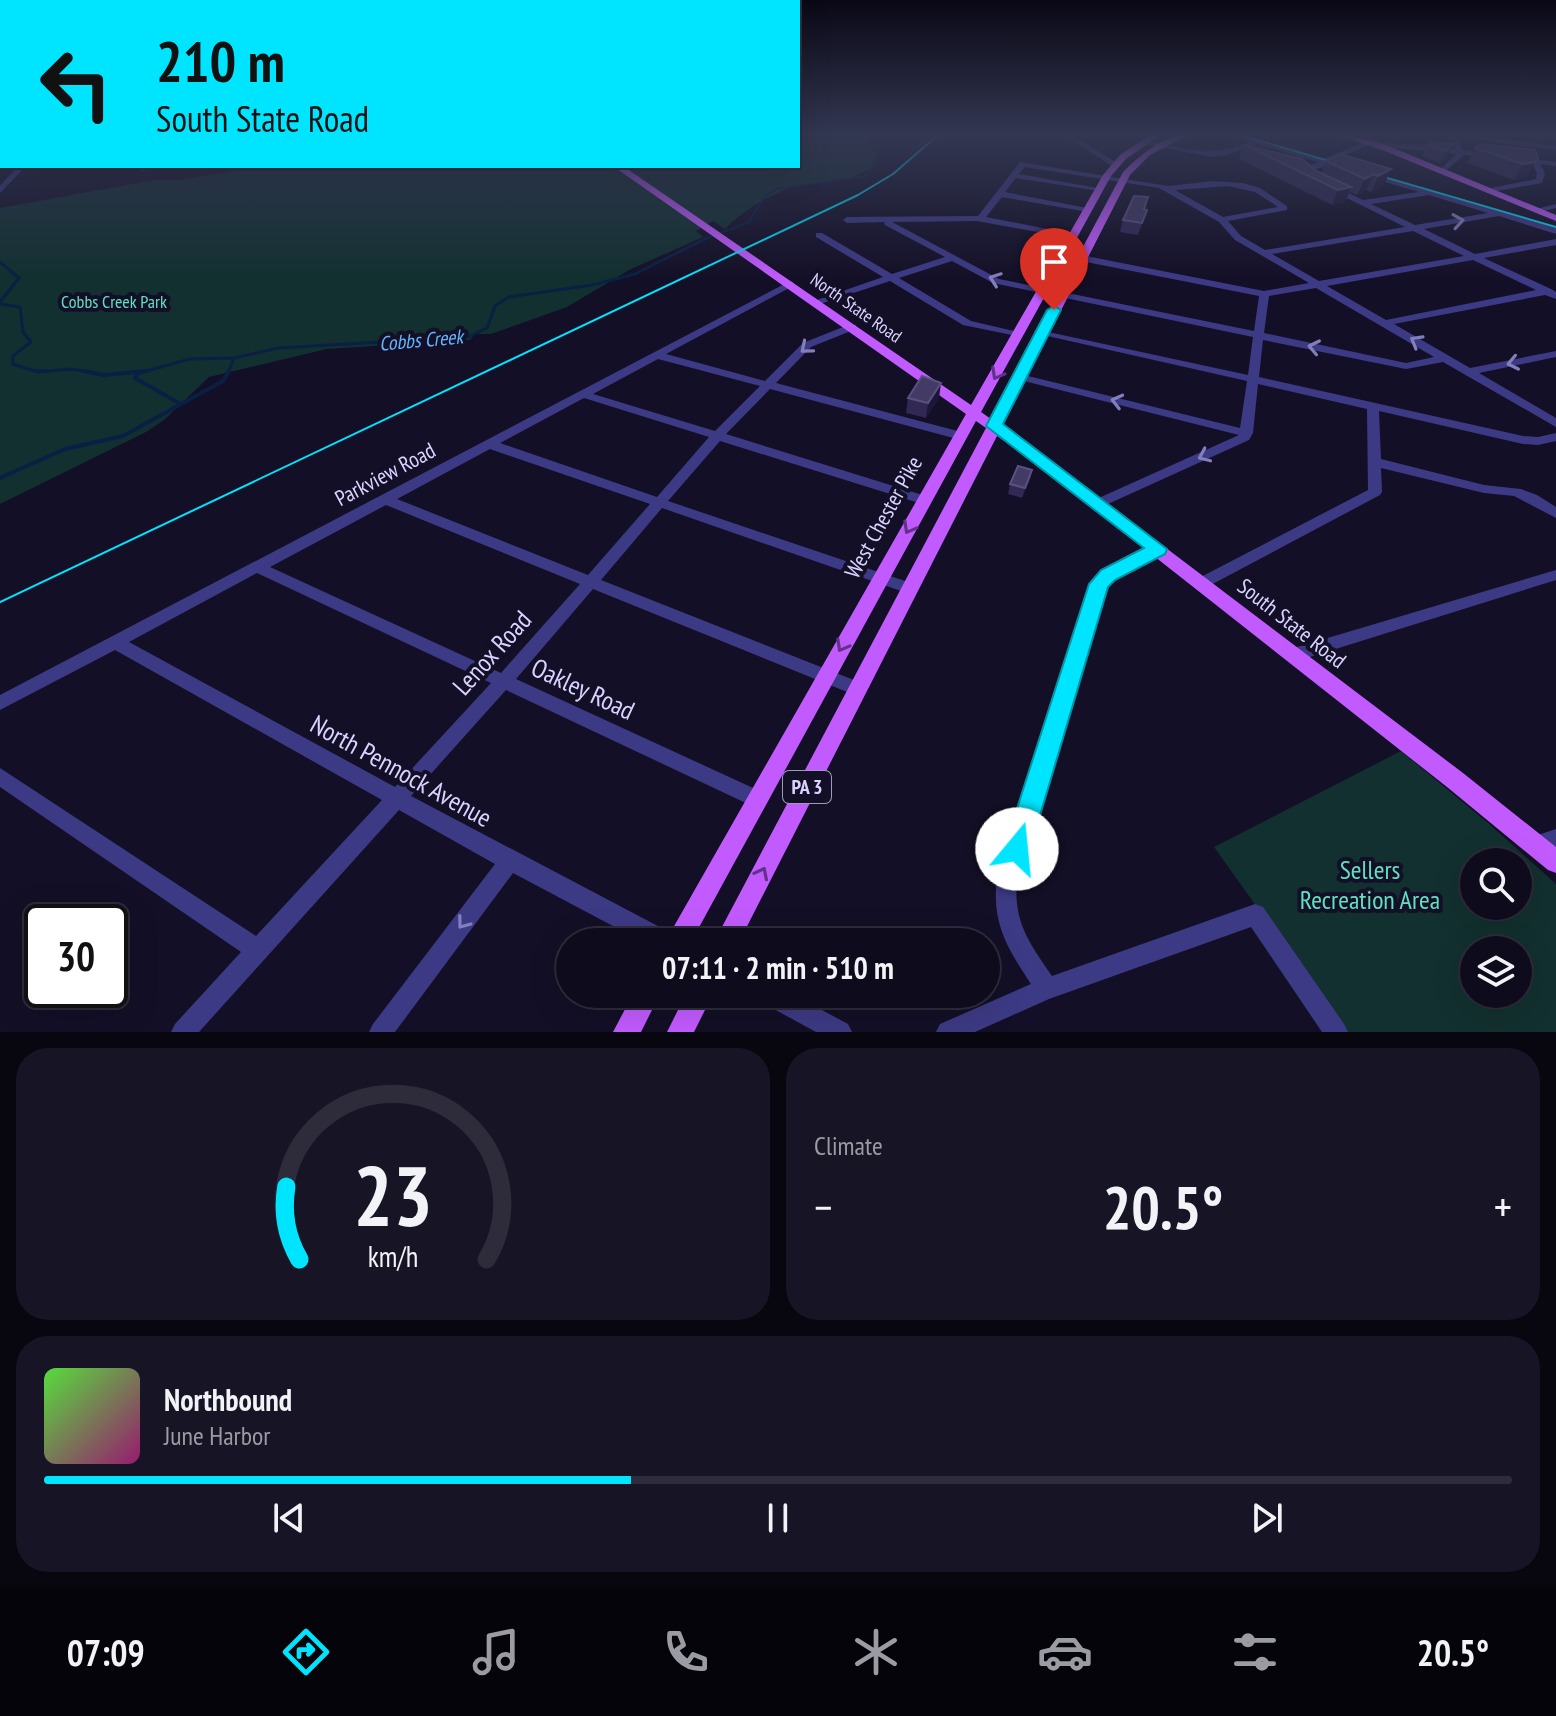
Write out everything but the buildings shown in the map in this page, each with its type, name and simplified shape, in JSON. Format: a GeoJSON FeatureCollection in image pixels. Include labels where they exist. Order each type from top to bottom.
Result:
{"type":"FeatureCollection","features":[{"type":"Feature","properties":{"kind":"main road","name":"North State Road"},"geometry":{"type":"LineString","coordinates":[[642,183],[994,426]]}},
{"type":"Feature","properties":{"kind":"main road","name":"West Chester Pike"},"geometry":{"type":"LineString","coordinates":[[685,928],[1102,183]]}},
{"type":"Feature","properties":{"kind":"main road","name":"PA 3"},"geometry":{"type":"LineString","coordinates":[[733,928],[1121,183]]}},
{"type":"Feature","properties":{"kind":"main road"},"geometry":{"type":"LineString","coordinates":[[1470,183],[1556,218]]}},
{"type":"Feature","properties":{"kind":"main road"},"geometry":{"type":"LineString","coordinates":[[1079,225],[1097,228]]}},
{"type":"Feature","properties":{"kind":"main road","name":"South State Road"},"geometry":{"type":"LineString","coordinates":[[994,426],[1202,583],[1556,862]]}},
{"type":"Feature","properties":{"kind":"main road"},"geometry":{"type":"LineString","coordinates":[[626,1032],[639,1008]]}},
{"type":"Feature","properties":{"kind":"main road"},"geometry":{"type":"LineString","coordinates":[[680,1032],[693,1008]]}},
{"type":"Feature","properties":{"kind":"street"},"geometry":{"type":"LineString","coordinates":[[980,219],[1008,183]]}},
{"type":"Feature","properties":{"kind":"street"},"geometry":{"type":"LineString","coordinates":[[1064,183],[1099,189]]}},
{"type":"Feature","properties":{"kind":"street"},"geometry":{"type":"LineString","coordinates":[[1141,183],[1167,189],[1222,220],[1238,238],[1556,423]]}},
{"type":"Feature","properties":{"kind":"street"},"geometry":{"type":"LineString","coordinates":[[1167,189],[1222,183]]}},
{"type":"Feature","properties":{"kind":"street"},"geometry":{"type":"LineString","coordinates":[[1222,220],[1284,208],[1237,183]]}},
{"type":"Feature","properties":{"kind":"street"},"geometry":{"type":"LineString","coordinates":[[1319,183],[1553,292]]}},
{"type":"Feature","properties":{"kind":"street"},"geometry":{"type":"LineString","coordinates":[[1401,183],[1556,231]]}},
{"type":"Feature","properties":{"kind":"street"},"geometry":{"type":"LineString","coordinates":[[1489,191],[1528,183]]}},
{"type":"Feature","properties":{"kind":"street"},"geometry":{"type":"LineString","coordinates":[[1362,203],[1433,192]]}},
{"type":"Feature","properties":{"kind":"street"},"geometry":{"type":"LineString","coordinates":[[1000,194],[1088,209]]}},
{"type":"Feature","properties":{"kind":"street"},"geometry":{"type":"LineString","coordinates":[[1536,210],[1556,206]]}},
{"type":"Feature","properties":{"kind":"street"},"geometry":{"type":"LineString","coordinates":[[1263,253],[1504,213]]}},
{"type":"Feature","properties":{"kind":"street"},"geometry":{"type":"LineString","coordinates":[[847,220],[980,219],[1073,237]]}},
{"type":"Feature","properties":{"kind":"street"},"geometry":{"type":"LineString","coordinates":[[888,223],[996,281],[1406,366],[1445,358]]}},
{"type":"Feature","properties":{"kind":"street"},"geometry":{"type":"LineString","coordinates":[[819,235],[967,323],[1018,335]]}},
{"type":"Feature","properties":{"kind":"street"},"geometry":{"type":"LineString","coordinates":[[1081,258],[1264,294],[1556,242]]}},
{"type":"Feature","properties":{"kind":"street"},"geometry":{"type":"LineString","coordinates":[[816,302],[951,258]]}},
{"type":"Feature","properties":{"kind":"street","name":"Parkview Road"},"geometry":{"type":"LineString","coordinates":[[0,703],[790,284]]}},
{"type":"Feature","properties":{"kind":"street"},"geometry":{"type":"LineString","coordinates":[[1384,323],[1553,292]]}},
{"type":"Feature","properties":{"kind":"street"},"geometry":{"type":"LineString","coordinates":[[1097,504],[1240,440],[1247,433],[1264,294]]}},
{"type":"Feature","properties":{"kind":"street","name":"Lenox Road"},"geometry":{"type":"LineString","coordinates":[[183,1032],[504,681],[717,436],[807,345],[852,327]]}},
{"type":"Feature","properties":{"kind":"street"},"geometry":{"type":"LineString","coordinates":[[1043,332],[1523,440],[1556,437]]}},
{"type":"Feature","properties":{"kind":"street"},"geometry":{"type":"LineString","coordinates":[[1470,372],[1556,354]]}},
{"type":"Feature","properties":{"kind":"street"},"geometry":{"type":"LineString","coordinates":[[656,355],[961,436]]}},
{"type":"Feature","properties":{"kind":"street"},"geometry":{"type":"LineString","coordinates":[[1020,377],[1247,433]]}},
{"type":"Feature","properties":{"kind":"street"},"geometry":{"type":"LineString","coordinates":[[582,394],[924,500]]}},
{"type":"Feature","properties":{"kind":"street"},"geometry":{"type":"LineString","coordinates":[[1202,583],[1375,492],[1373,406]]}},
{"type":"Feature","properties":{"kind":"street"},"geometry":{"type":"LineString","coordinates":[[489,444],[909,588]]}},
{"type":"Feature","properties":{"kind":"street"},"geometry":{"type":"LineString","coordinates":[[1375,462],[1484,489],[1516,492],[1556,513]]}},
{"type":"Feature","properties":{"kind":"street"},"geometry":{"type":"LineString","coordinates":[[384,499],[858,689]]}},
{"type":"Feature","properties":{"kind":"street"},"geometry":{"type":"LineString","coordinates":[[1047,989],[1007,925],[1003,902],[1007,879],[1099,584],[1108,575],[1158,549]]}},
{"type":"Feature","properties":{"kind":"street","name":"Oakley Road"},"geometry":{"type":"LineString","coordinates":[[257,567],[757,799]]}},
{"type":"Feature","properties":{"kind":"street"},"geometry":{"type":"LineString","coordinates":[[1294,655],[1556,575]]}},
{"type":"Feature","properties":{"kind":"street","name":"North Pennock Avenue"},"geometry":{"type":"LineString","coordinates":[[114,642],[510,861],[638,928]]}},
{"type":"Feature","properties":{"kind":"street"},"geometry":{"type":"LineString","coordinates":[[0,776],[257,950]]}},
{"type":"Feature","properties":{"kind":"street"},"geometry":{"type":"LineString","coordinates":[[1536,845],[1556,838]]}},
{"type":"Feature","properties":{"kind":"street"},"geometry":{"type":"LineString","coordinates":[[381,1032],[510,861]]}},
{"type":"Feature","properties":{"kind":"street"},"geometry":{"type":"LineString","coordinates":[[948,1032],[1047,989],[1255,915],[1336,1032]]}},
{"type":"Feature","properties":{"kind":"street"},"geometry":{"type":"LineString","coordinates":[[795,1008],[840,1032]]}},
{"type":"Feature","properties":{"kind":"green space","name":"Cobbs Creek Park"},"geometry":{"type":"Polygon","coordinates":[[[137,183],[818,183],[791,188],[770,197],[750,208],[725,229],[713,221],[696,231],[703,237],[631,269],[567,307],[491,334],[475,334],[470,340],[327,349],[209,377],[164,420],[146,432],[0,504],[0,208],[137,183]]]}},
{"type":"Feature","properties":{"kind":"green space","name":"Sellers Recreation Area"},"geometry":{"type":"Polygon","coordinates":[[[1401,751],[1516,848],[1460,848],[1460,920],[1532,920],[1532,862],[1556,884],[1556,1032],[1346,1032],[1214,847],[1401,751]]]}},
{"type":"Feature","properties":{"kind":"waterway","name":"Cobbs Creek"},"geometry":{"type":"LineString","coordinates":[[703,240],[749,222],[765,196],[776,189],[817,183]]}},
{"type":"Feature","properties":{"kind":"waterway","name":"Cobbs Creek"},"geometry":{"type":"LineString","coordinates":[[703,240],[707,238]]}},
{"type":"Feature","properties":{"kind":"waterway","name":"Cobbs Creek"},"geometry":{"type":"LineString","coordinates":[[234,358],[278,348],[468,337],[487,328],[495,306],[509,297],[592,285],[635,274],[703,240]]}},
{"type":"Feature","properties":{"kind":"waterway"},"geometry":{"type":"LineString","coordinates":[[0,262],[19,278],[0,302]]}},
{"type":"Feature","properties":{"kind":"waterway"},"geometry":{"type":"LineString","coordinates":[[0,304],[20,307],[23,332],[31,342],[13,356],[13,364],[38,372],[71,369],[89,372]]}},
{"type":"Feature","properties":{"kind":"waterway"},"geometry":{"type":"LineString","coordinates":[[147,371],[189,359],[234,358]]}},
{"type":"Feature","properties":{"kind":"waterway","name":"Cobbs Creek"},"geometry":{"type":"LineString","coordinates":[[228,372],[234,358]]}},
{"type":"Feature","properties":{"kind":"waterway"},"geometry":{"type":"LineString","coordinates":[[36,371],[45,371]]}},
{"type":"Feature","properties":{"kind":"waterway"},"geometry":{"type":"LineString","coordinates":[[84,371],[89,372]]}},
{"type":"Feature","properties":{"kind":"waterway"},"geometry":{"type":"LineString","coordinates":[[89,372],[104,375],[147,371]]}},
{"type":"Feature","properties":{"kind":"waterway"},"geometry":{"type":"LineString","coordinates":[[140,373],[147,371]]}},
{"type":"Feature","properties":{"kind":"waterway"},"geometry":{"type":"LineString","coordinates":[[89,372],[95,373]]}},
{"type":"Feature","properties":{"kind":"waterway","name":"Cobbs Creek"},"geometry":{"type":"LineString","coordinates":[[0,478],[65,449],[123,436],[223,381],[228,372]]}},
{"type":"Feature","properties":{"kind":"waterway"},"geometry":{"type":"LineString","coordinates":[[138,374],[135,378],[179,403]]}},
{"type":"Feature","properties":{"kind":"tram line"},"geometry":{"type":"LineString","coordinates":[[0,602],[878,183]]}},
{"type":"Feature","properties":{"kind":"tram line"},"geometry":{"type":"LineString","coordinates":[[1405,183],[1556,227]]}},
{"type":"Feature","properties":{"kind":"route"},"geometry":{"type":"LineString","coordinates":[[1017,849],[1099,584],[1108,575],[1158,549],[994,426],[1054,310]]}}]}
